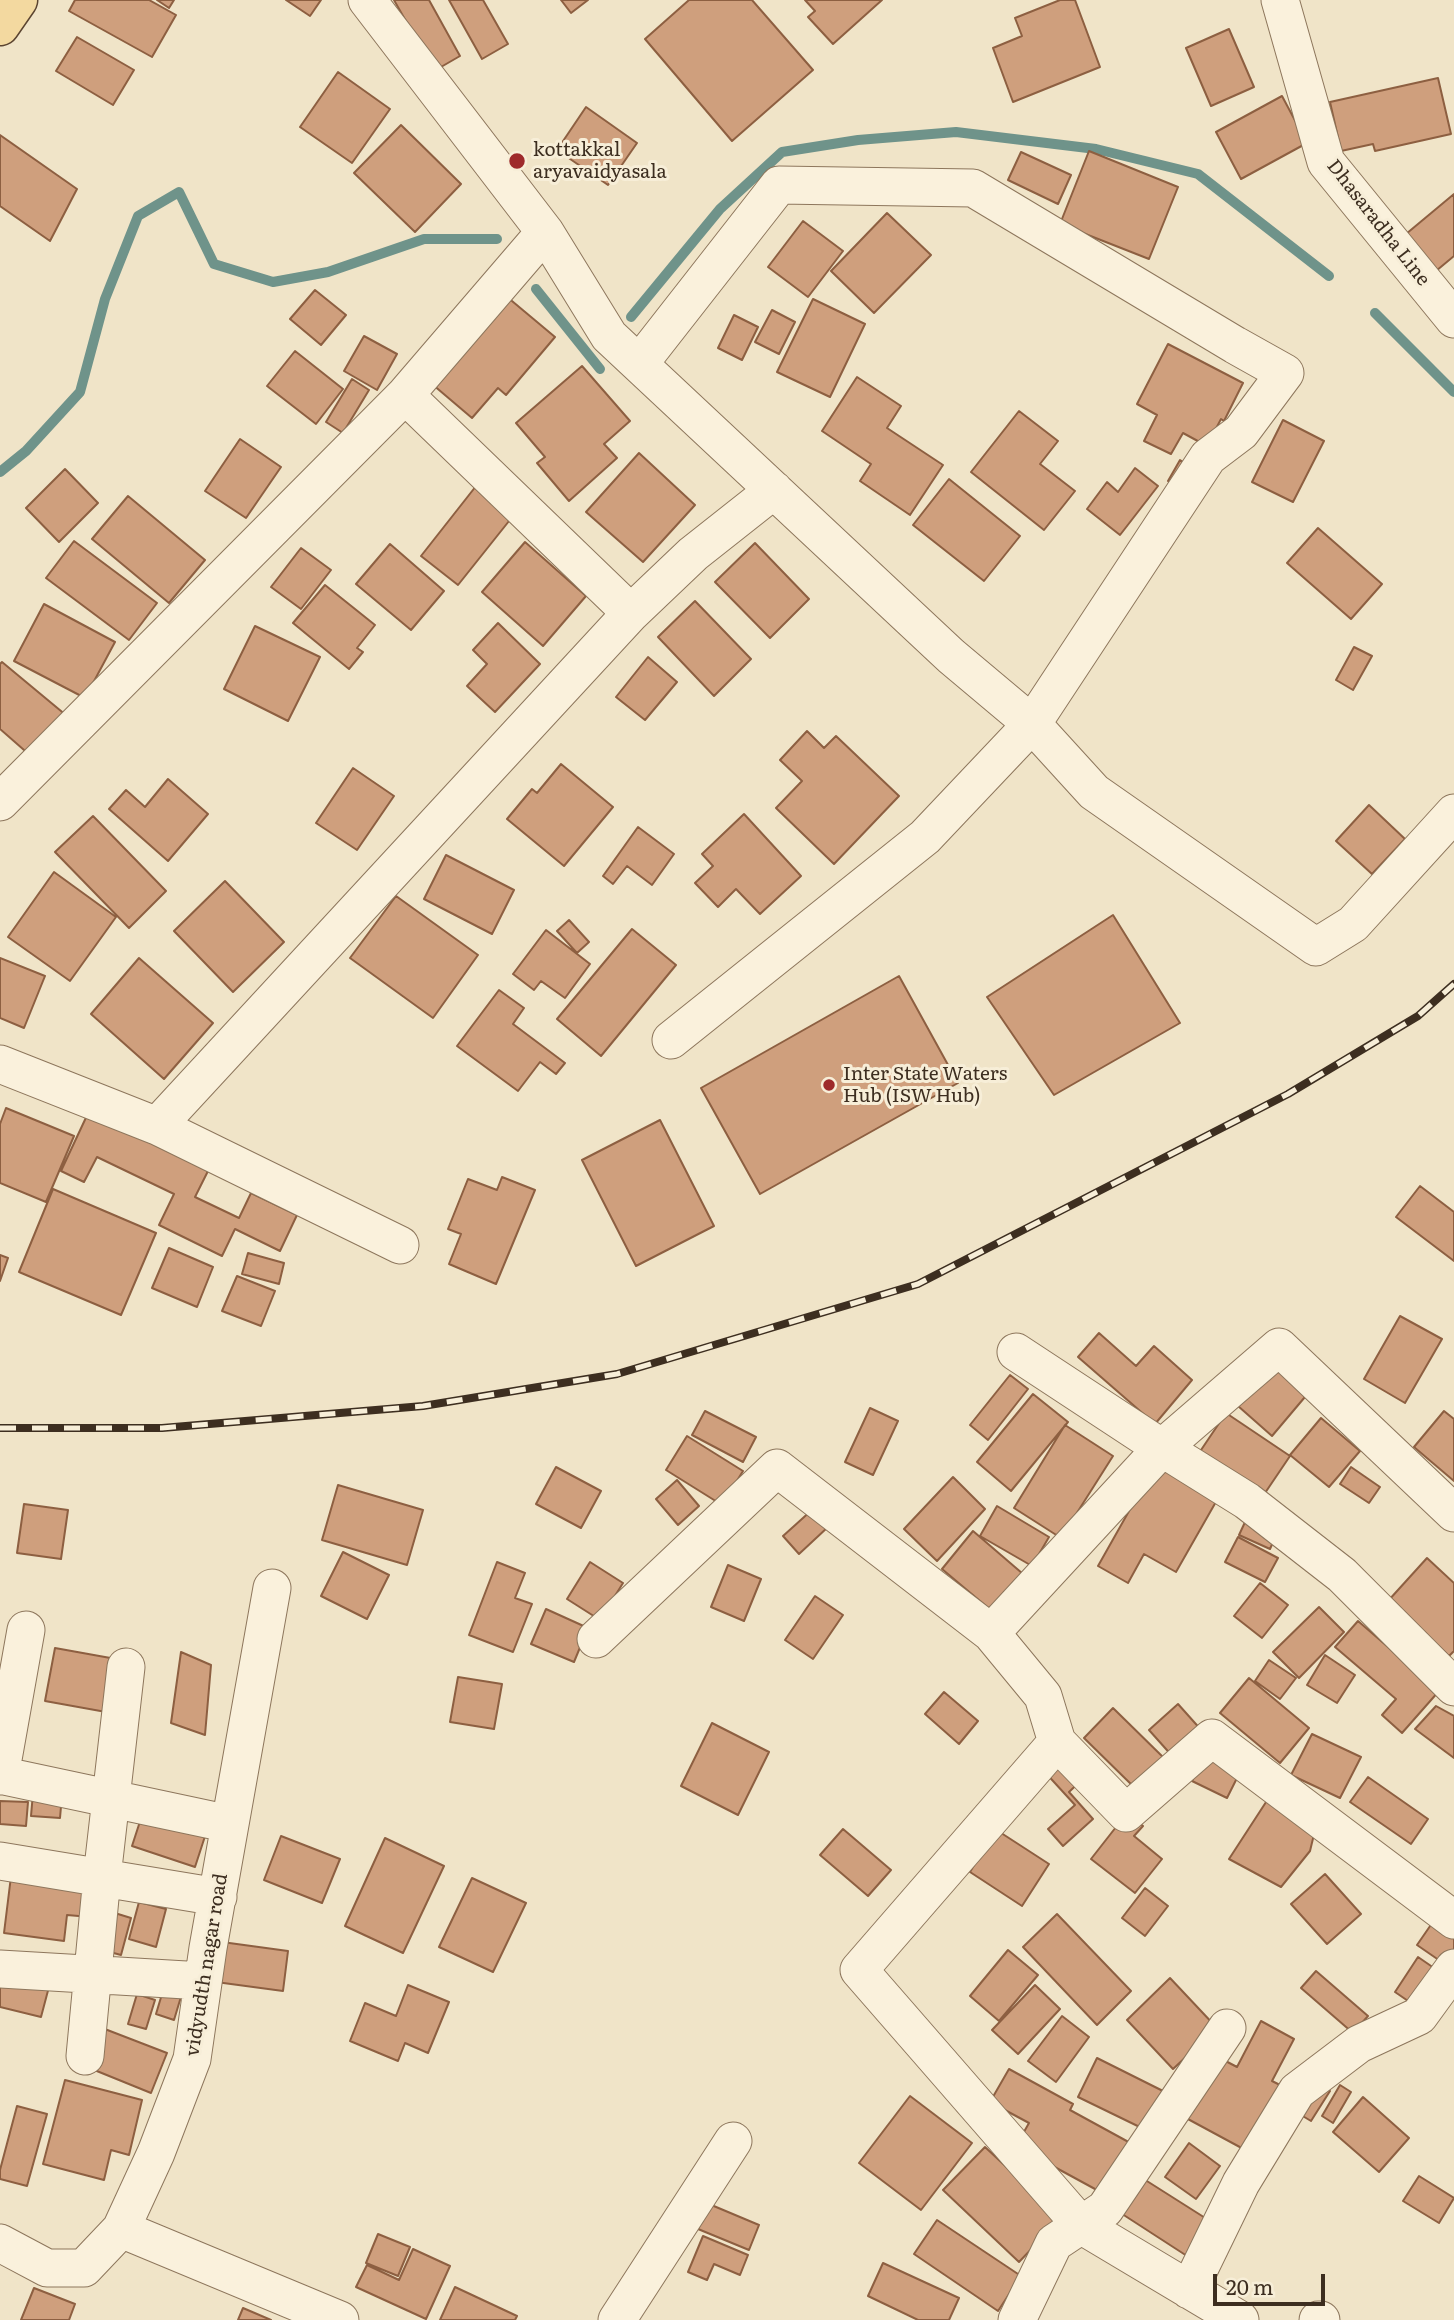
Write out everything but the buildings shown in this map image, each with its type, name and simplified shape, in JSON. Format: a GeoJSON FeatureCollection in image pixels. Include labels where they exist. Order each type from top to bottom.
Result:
{"type":"FeatureCollection","features":[{"type":"Feature","properties":{"kind":"main road"},"geometry":{"type":"LineString","coordinates":[[0,26],[18,0]]}},
{"type":"Feature","properties":{"kind":"street"},"geometry":{"type":"LineString","coordinates":[[366,0],[545,232],[609,336],[951,656],[1032,724],[1094,792],[1316,947],[1353,924],[1454,813]]}},
{"type":"Feature","properties":{"kind":"street","name":"Dhasaradha Line"},"geometry":{"type":"LineString","coordinates":[[1280,0],[1326,163],[1454,319]]}},
{"type":"Feature","properties":{"kind":"street"},"geometry":{"type":"LineString","coordinates":[[639,364],[779,185],[862,186],[973,188],[1285,373],[1241,432],[1208,457],[1032,724],[925,837],[671,1040]]}},
{"type":"Feature","properties":{"kind":"street"},"geometry":{"type":"LineString","coordinates":[[0,802],[405,395],[545,232]]}},
{"type":"Feature","properties":{"kind":"street"},"geometry":{"type":"LineString","coordinates":[[405,395],[631,613]]}},
{"type":"Feature","properties":{"kind":"street"},"geometry":{"type":"LineString","coordinates":[[157,1126],[631,613],[694,554],[774,490]]}},
{"type":"Feature","properties":{"kind":"street"},"geometry":{"type":"LineString","coordinates":[[0,1064],[157,1126],[400,1245]]}},
{"type":"Feature","properties":{"kind":"street"},"geometry":{"type":"LineString","coordinates":[[991,1633],[1162,1448],[1279,1347],[1454,1513]]}},
{"type":"Feature","properties":{"kind":"street"},"geometry":{"type":"LineString","coordinates":[[1016,1352],[1247,1501],[1342,1575],[1454,1687]]}},
{"type":"Feature","properties":{"kind":"street"},"geometry":{"type":"LineString","coordinates":[[596,1639],[777,1468],[991,1633],[1043,1696],[1057,1742],[1126,1813],[1212,1738],[1454,1920]]}},
{"type":"Feature","properties":{"kind":"street","name":"vidyudth nagar road"},"geometry":{"type":"LineString","coordinates":[[0,2243],[47,2268],[84,2268],[121,2229],[156,2154],[192,2059],[203,1981],[272,1588]]}},
{"type":"Feature","properties":{"kind":"street"},"geometry":{"type":"LineString","coordinates":[[26,1630],[0,1776],[230,1824]]}},
{"type":"Feature","properties":{"kind":"street"},"geometry":{"type":"LineString","coordinates":[[85,2056],[126,1667]]}},
{"type":"Feature","properties":{"kind":"street"},"geometry":{"type":"LineString","coordinates":[[1057,1742],[859,1970],[1081,2225],[1240,2320]]}},
{"type":"Feature","properties":{"kind":"street"},"geometry":{"type":"LineString","coordinates":[[0,1861],[218,1897]]}},
{"type":"Feature","properties":{"kind":"street"},"geometry":{"type":"LineString","coordinates":[[1189,2290],[1241,2183],[1297,2091],[1359,2044],[1419,2016],[1454,1968]]}},
{"type":"Feature","properties":{"kind":"street"},"geometry":{"type":"LineString","coordinates":[[0,1969],[203,1981]]}},
{"type":"Feature","properties":{"kind":"street"},"geometry":{"type":"LineString","coordinates":[[1017,2320],[1054,2243],[1105,2209],[1227,2028]]}},
{"type":"Feature","properties":{"kind":"street"},"geometry":{"type":"LineString","coordinates":[[617,2320],[733,2141]]}},
{"type":"Feature","properties":{"kind":"street"},"geometry":{"type":"LineString","coordinates":[[121,2229],[340,2320]]}},
{"type":"Feature","properties":{"kind":"waterway"},"geometry":{"type":"LineString","coordinates":[[631,317],[720,209],[782,152],[858,140],[956,132],[1096,149],[1198,174],[1329,276]]}},
{"type":"Feature","properties":{"kind":"waterway"},"geometry":{"type":"LineString","coordinates":[[0,472],[26,451],[80,392],[105,299],[138,216],[179,192],[214,264],[273,282],[328,272],[424,239],[497,239]]}},
{"type":"Feature","properties":{"kind":"waterway"},"geometry":{"type":"LineString","coordinates":[[536,289],[600,369]]}},
{"type":"Feature","properties":{"kind":"waterway"},"geometry":{"type":"LineString","coordinates":[[1375,313],[1454,392]]}},
{"type":"Feature","properties":{"kind":"railway"},"geometry":{"type":"LineString","coordinates":[[0,1428],[162,1428],[423,1406],[617,1374],[918,1284],[1288,1094],[1418,1016],[1454,984]]}},
{"type":"Feature","properties":{"kind":"place","name":"kottakkal aryavaidyasala"},"geometry":{"type":"Point","coordinates":[517,161]}},
{"type":"Feature","properties":{"kind":"place","name":"Inter State Waters Hub (ISW Hub)"},"geometry":{"type":"Point","coordinates":[829,1085]}}]}
